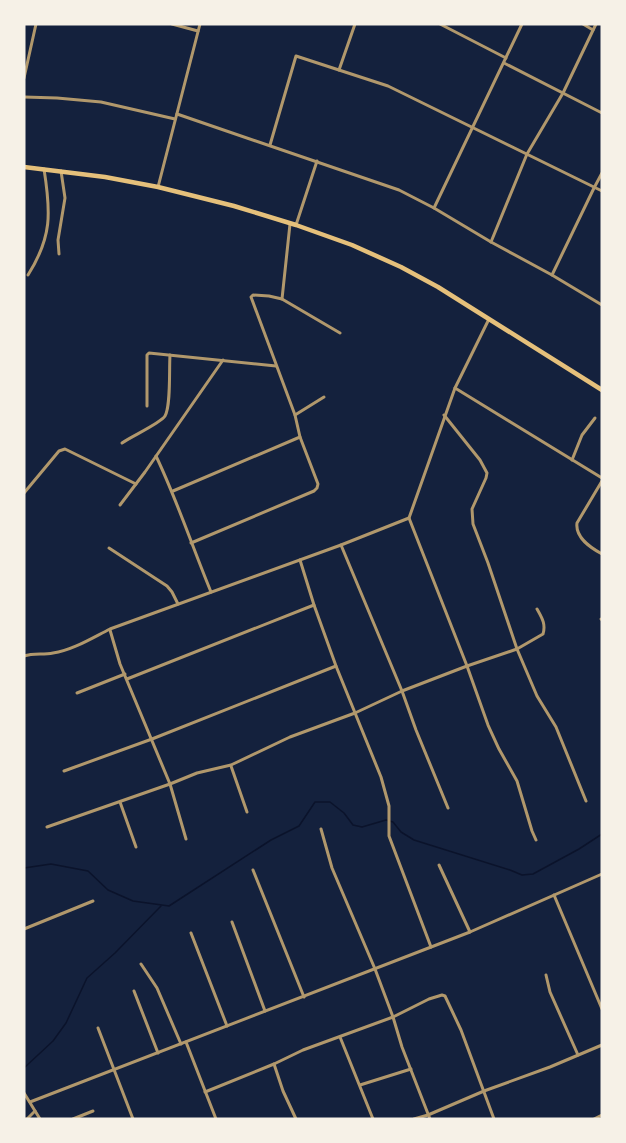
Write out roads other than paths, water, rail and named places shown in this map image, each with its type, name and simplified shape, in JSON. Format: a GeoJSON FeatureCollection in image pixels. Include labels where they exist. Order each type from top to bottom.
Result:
{"type":"FeatureCollection","features":[{"type":"Feature","properties":{"kind":"highway"},"geometry":{"type":"LineString","coordinates":[[24,167],[105,177],[158,187],[234,206],[352,245],[438,286],[602,390]]}},
{"type":"Feature","properties":{"kind":"street"},"geometry":{"type":"LineString","coordinates":[[24,78],[36,24]]}},
{"type":"Feature","properties":{"kind":"street"},"geometry":{"type":"LineString","coordinates":[[172,24],[198,31]]}},
{"type":"Feature","properties":{"kind":"street"},"geometry":{"type":"LineString","coordinates":[[158,187],[200,24]]}},
{"type":"Feature","properties":{"kind":"street"},"geometry":{"type":"LineString","coordinates":[[339,70],[355,24]]}},
{"type":"Feature","properties":{"kind":"street"},"geometry":{"type":"LineString","coordinates":[[440,24],[506,57]]}},
{"type":"Feature","properties":{"kind":"street"},"geometry":{"type":"LineString","coordinates":[[434,208],[522,24]]}},
{"type":"Feature","properties":{"kind":"street"},"geometry":{"type":"LineString","coordinates":[[583,24],[593,30]]}},
{"type":"Feature","properties":{"kind":"street"},"geometry":{"type":"LineString","coordinates":[[491,243],[527,154],[563,93],[596,24]]}},
{"type":"Feature","properties":{"kind":"street"},"geometry":{"type":"LineString","coordinates":[[270,145],[296,56],[388,86],[602,191]]}},
{"type":"Feature","properties":{"kind":"street"},"geometry":{"type":"LineString","coordinates":[[504,63],[602,113]]}},
{"type":"Feature","properties":{"kind":"street"},"geometry":{"type":"LineString","coordinates":[[24,97],[101,102],[175,119]]}},
{"type":"Feature","properties":{"kind":"street"},"geometry":{"type":"LineString","coordinates":[[177,114],[399,190],[601,304],[602,298]]}},
{"type":"Feature","properties":{"kind":"street"},"geometry":{"type":"LineString","coordinates":[[296,225],[317,161]]}},
{"type":"Feature","properties":{"kind":"street"},"geometry":{"type":"LineString","coordinates":[[28,275],[39,258],[50,219],[44,169]]}},
{"type":"Feature","properties":{"kind":"street"},"geometry":{"type":"LineString","coordinates":[[59,254],[58,240],[65,198],[61,171]]}},
{"type":"Feature","properties":{"kind":"street"},"geometry":{"type":"LineString","coordinates":[[552,275],[602,173]]}},
{"type":"Feature","properties":{"kind":"street"},"geometry":{"type":"LineString","coordinates":[[282,299],[290,224]]}},
{"type":"Feature","properties":{"kind":"street"},"geometry":{"type":"LineString","coordinates":[[191,543],[314,491],[318,484],[300,437],[295,415],[251,299],[253,295],[282,299],[340,333]]}},
{"type":"Feature","properties":{"kind":"street"},"geometry":{"type":"LineString","coordinates":[[490,318],[444,415],[409,518],[488,725],[518,781],[536,840]]}},
{"type":"Feature","properties":{"kind":"street"},"geometry":{"type":"LineString","coordinates":[[147,406],[148,354],[276,366]]}},
{"type":"Feature","properties":{"kind":"street"},"geometry":{"type":"LineString","coordinates":[[122,443],[159,422],[165,416],[168,405],[170,356]]}},
{"type":"Feature","properties":{"kind":"street"},"geometry":{"type":"LineString","coordinates":[[120,505],[223,360]]}},
{"type":"Feature","properties":{"kind":"street"},"geometry":{"type":"LineString","coordinates":[[455,388],[602,479],[576,528],[580,537],[602,554]]}},
{"type":"Feature","properties":{"kind":"street"},"geometry":{"type":"LineString","coordinates":[[295,415],[324,397]]}},
{"type":"Feature","properties":{"kind":"street"},"geometry":{"type":"LineString","coordinates":[[444,415],[480,460],[487,473],[472,508],[473,524],[537,696],[556,727],[586,801]]}},
{"type":"Feature","properties":{"kind":"street"},"geometry":{"type":"LineString","coordinates":[[572,460],[582,435],[596,418]]}},
{"type":"Feature","properties":{"kind":"street"},"geometry":{"type":"LineString","coordinates":[[172,491],[300,437]]}},
{"type":"Feature","properties":{"kind":"street"},"geometry":{"type":"LineString","coordinates":[[24,493],[59,451],[65,449],[136,484]]}},
{"type":"Feature","properties":{"kind":"street"},"geometry":{"type":"LineString","coordinates":[[156,456],[211,592]]}},
{"type":"Feature","properties":{"kind":"street"},"geometry":{"type":"LineString","coordinates":[[24,656],[56,653],[76,646],[110,629],[409,518]]}},
{"type":"Feature","properties":{"kind":"street"},"geometry":{"type":"LineString","coordinates":[[341,545],[448,808]]}},
{"type":"Feature","properties":{"kind":"street"},"geometry":{"type":"LineString","coordinates":[[109,548],[167,586],[178,604]]}},
{"type":"Feature","properties":{"kind":"street"},"geometry":{"type":"LineString","coordinates":[[300,560],[336,666],[381,777],[389,806],[388,836],[431,947]]}},
{"type":"Feature","properties":{"kind":"street"},"geometry":{"type":"LineString","coordinates":[[127,679],[314,605]]}},
{"type":"Feature","properties":{"kind":"street"},"geometry":{"type":"LineString","coordinates":[[47,827],[197,773],[231,765],[290,737],[355,713],[402,691],[518,649],[543,634],[545,627],[537,609]]}},
{"type":"Feature","properties":{"kind":"street"},"geometry":{"type":"LineString","coordinates":[[110,629],[125,674],[170,784],[186,839]]}},
{"type":"Feature","properties":{"kind":"street"},"geometry":{"type":"LineString","coordinates":[[64,771],[152,739],[336,666]]}},
{"type":"Feature","properties":{"kind":"street"},"geometry":{"type":"LineString","coordinates":[[77,693],[125,674]]}},
{"type":"Feature","properties":{"kind":"street"},"geometry":{"type":"LineString","coordinates":[[231,765],[247,812]]}},
{"type":"Feature","properties":{"kind":"street"},"geometry":{"type":"LineString","coordinates":[[120,802],[136,847]]}},
{"type":"Feature","properties":{"kind":"street"},"geometry":{"type":"LineString","coordinates":[[321,829],[332,868],[375,969],[429,1117]]}},
{"type":"Feature","properties":{"kind":"street"},"geometry":{"type":"LineString","coordinates":[[439,864],[471,932]]}},
{"type":"Feature","properties":{"kind":"street"},"geometry":{"type":"LineString","coordinates":[[253,870],[304,996]]}},
{"type":"Feature","properties":{"kind":"street"},"geometry":{"type":"LineString","coordinates":[[30,1102],[471,932],[602,874]]}},
{"type":"Feature","properties":{"kind":"street"},"geometry":{"type":"LineString","coordinates":[[554,895],[602,1009]]}},
{"type":"Feature","properties":{"kind":"street"},"geometry":{"type":"LineString","coordinates":[[24,929],[93,901]]}},
{"type":"Feature","properties":{"kind":"street"},"geometry":{"type":"LineString","coordinates":[[232,922],[265,1011]]}},
{"type":"Feature","properties":{"kind":"street"},"geometry":{"type":"LineString","coordinates":[[191,933],[227,1026]]}},
{"type":"Feature","properties":{"kind":"street"},"geometry":{"type":"LineString","coordinates":[[141,964],[157,988],[184,1043],[216,1119]]}},
{"type":"Feature","properties":{"kind":"street"},"geometry":{"type":"LineString","coordinates":[[546,975],[550,992],[578,1055]]}},
{"type":"Feature","properties":{"kind":"street"},"geometry":{"type":"LineString","coordinates":[[134,991],[158,1053]]}},
{"type":"Feature","properties":{"kind":"street"},"geometry":{"type":"LineString","coordinates":[[205,1092],[303,1050],[393,1017],[429,999],[444,995],[461,1030],[494,1119]]}},
{"type":"Feature","properties":{"kind":"street"},"geometry":{"type":"LineString","coordinates":[[99,1028],[133,1119]]}},
{"type":"Feature","properties":{"kind":"street"},"geometry":{"type":"LineString","coordinates":[[340,1037],[373,1119]]}},
{"type":"Feature","properties":{"kind":"street"},"geometry":{"type":"LineString","coordinates":[[414,1119],[429,1117],[484,1091],[602,1045]]}},
{"type":"Feature","properties":{"kind":"street"},"geometry":{"type":"LineString","coordinates":[[274,1064],[296,1119]]}},
{"type":"Feature","properties":{"kind":"street"},"geometry":{"type":"LineString","coordinates":[[360,1085],[411,1069]]}},
{"type":"Feature","properties":{"kind":"street"},"geometry":{"type":"LineString","coordinates":[[24,1093],[40,1119]]}},
{"type":"Feature","properties":{"kind":"street"},"geometry":{"type":"LineString","coordinates":[[27,1119],[35,1111]]}},
{"type":"Feature","properties":{"kind":"street"},"geometry":{"type":"LineString","coordinates":[[72,1119],[93,1111]]}},
{"type":"Feature","properties":{"kind":"street"},"geometry":{"type":"LineString","coordinates":[[594,1119],[602,1115]]}},
{"type":"Feature","properties":{"kind":"waterway"},"geometry":{"type":"LineString","coordinates":[[24,868],[51,864],[88,871],[108,890],[133,901],[169,906],[271,840],[299,826],[315,802],[330,802],[344,813],[353,825],[362,827],[386,820],[393,822],[401,832],[414,840],[522,875],[533,874],[602,834]]}},
{"type":"Feature","properties":{"kind":"waterway"},"geometry":{"type":"LineString","coordinates":[[24,1068],[53,1041],[66,1023],[87,978],[161,906]]}}]}
